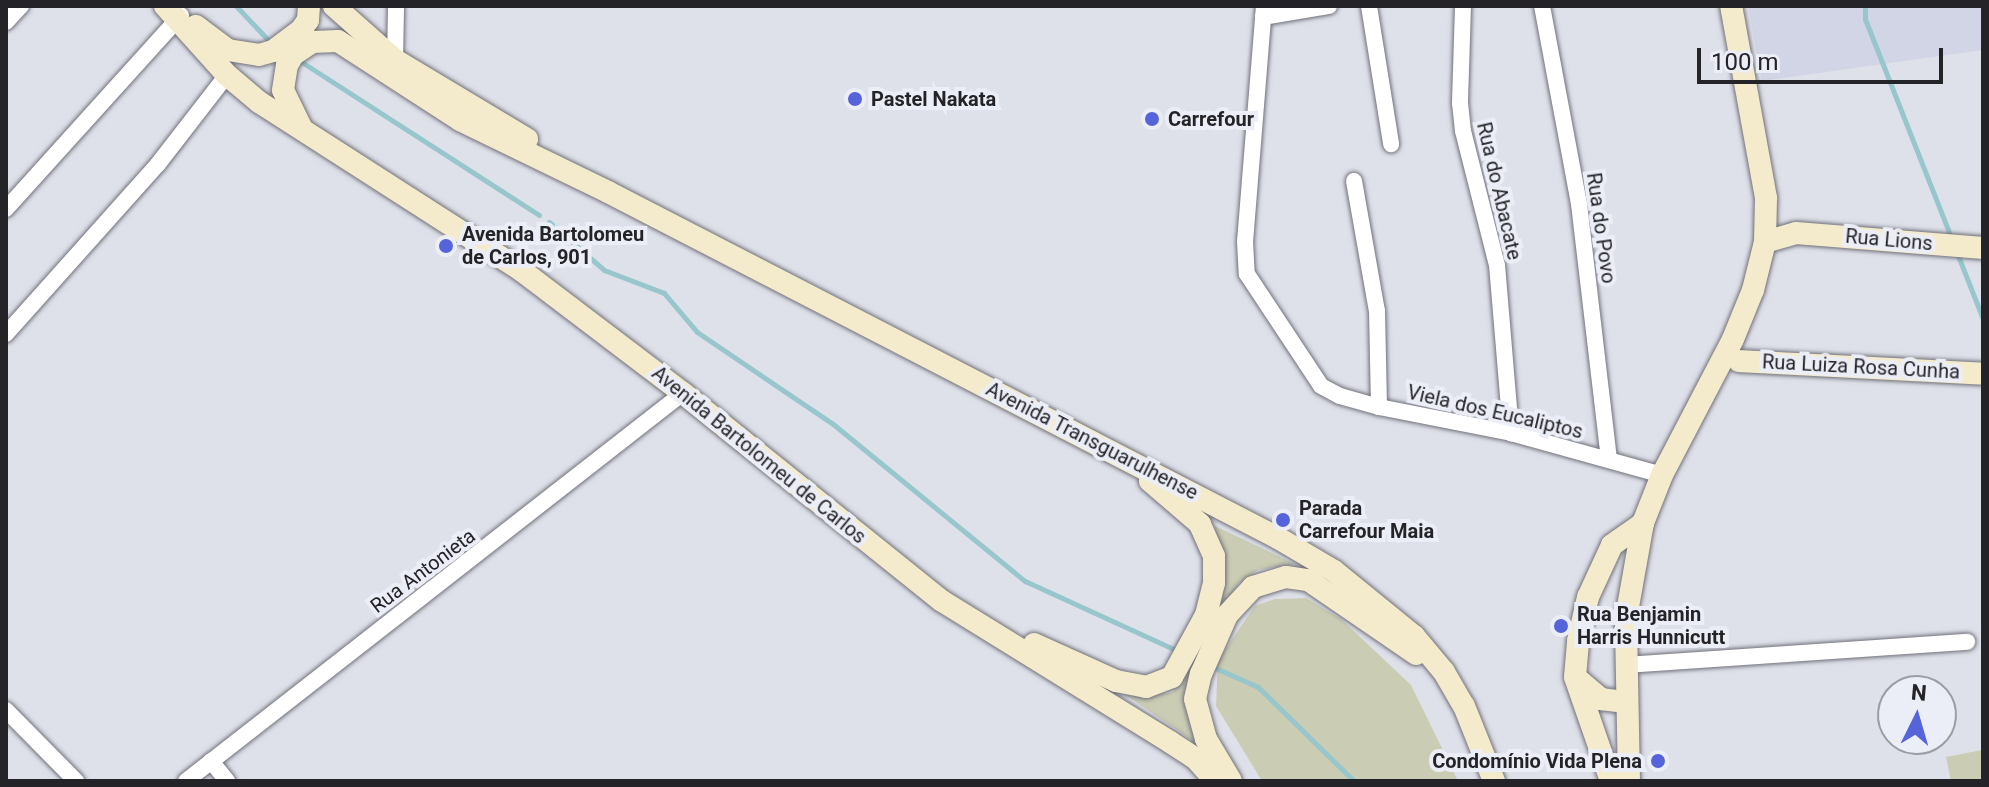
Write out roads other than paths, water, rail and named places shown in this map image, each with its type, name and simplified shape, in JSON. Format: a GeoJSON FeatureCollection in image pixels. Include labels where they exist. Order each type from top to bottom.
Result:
{"type":"FeatureCollection","features":[{"type":"Feature","properties":{"kind":"main road"},"geometry":{"type":"LineString","coordinates":[[173,12],[228,50],[259,55],[273,51],[301,30],[308,20],[309,6]]}},
{"type":"Feature","properties":{"kind":"main road"},"geometry":{"type":"LineString","coordinates":[[334,6],[395,60],[608,192]]}},
{"type":"Feature","properties":{"kind":"main road"},"geometry":{"type":"LineString","coordinates":[[1626,618],[1643,523],[1662,475],[1714,379],[1736,350],[1765,242],[1766,198],[1731,6]]}},
{"type":"Feature","properties":{"kind":"main road"},"geometry":{"type":"LineString","coordinates":[[173,12],[227,75],[259,102],[302,129]]}},
{"type":"Feature","properties":{"kind":"main road"},"geometry":{"type":"LineString","coordinates":[[302,129],[283,90],[287,65],[293,55],[312,42],[338,41],[460,120],[608,192]]}},
{"type":"Feature","properties":{"kind":"main road","name":"Avenida Bartolomeu de Carlos"},"geometry":{"type":"LineString","coordinates":[[302,129],[522,271],[683,393],[942,601],[1195,758],[1216,781]]}},
{"type":"Feature","properties":{"kind":"main road","name":"Avenida Transguarulhense"},"geometry":{"type":"LineString","coordinates":[[608,192],[1226,510],[1334,571],[1414,636],[1444,672],[1464,706],[1494,781]]}},
{"type":"Feature","properties":{"kind":"main road"},"geometry":{"type":"LineString","coordinates":[[1766,198],[1777,222],[1796,233]]}},
{"type":"Feature","properties":{"kind":"main road","name":"Rua Lions"},"geometry":{"type":"LineString","coordinates":[[1765,242],[1796,233],[1983,248]]}},
{"type":"Feature","properties":{"kind":"main road","name":"Rua Luiza Rosa Cunha"},"geometry":{"type":"LineString","coordinates":[[1736,350],[1983,374]]}},
{"type":"Feature","properties":{"kind":"main road"},"geometry":{"type":"LineString","coordinates":[[942,601],[1116,681],[1146,687],[1172,677],[1206,615],[1216,571],[1211,545],[1200,524],[1179,505],[1134,469],[1086,438]]}},
{"type":"Feature","properties":{"kind":"main road"},"geometry":{"type":"LineString","coordinates":[[1611,781],[1575,677],[1583,615],[1612,545],[1643,523]]}},
{"type":"Feature","properties":{"kind":"main road"},"geometry":{"type":"LineString","coordinates":[[1612,545],[1626,569],[1629,781]]}},
{"type":"Feature","properties":{"kind":"main road"},"geometry":{"type":"LineString","coordinates":[[1231,781],[1206,739],[1195,699],[1201,674],[1227,615],[1253,587],[1277,578],[1308,580],[1444,672]]}},
{"type":"Feature","properties":{"kind":"main road"},"geometry":{"type":"LineString","coordinates":[[1575,677],[1601,699],[1626,702]]}},
{"type":"Feature","properties":{"kind":"street"},"geometry":{"type":"LineString","coordinates":[[6,22],[21,6]]}},
{"type":"Feature","properties":{"kind":"street"},"geometry":{"type":"LineString","coordinates":[[395,60],[396,6]]}},
{"type":"Feature","properties":{"kind":"street"},"geometry":{"type":"LineString","coordinates":[[1264,12],[1329,6]]}},
{"type":"Feature","properties":{"kind":"street"},"geometry":{"type":"LineString","coordinates":[[1369,6],[1391,144]]}},
{"type":"Feature","properties":{"kind":"street","name":"Rua do Abacate"},"geometry":{"type":"LineString","coordinates":[[1463,6],[1463,131],[1497,265],[1511,433]]}},
{"type":"Feature","properties":{"kind":"street","name":"Rua do Povo"},"geometry":{"type":"LineString","coordinates":[[1542,6],[1579,204],[1609,458]]}},
{"type":"Feature","properties":{"kind":"street"},"geometry":{"type":"LineString","coordinates":[[6,209],[173,12]]}},
{"type":"Feature","properties":{"kind":"street","name":"Viela dos Eucaliptos"},"geometry":{"type":"LineString","coordinates":[[1264,12],[1245,241],[1247,274],[1321,386],[1340,396],[1379,407],[1511,433],[1662,475]]}},
{"type":"Feature","properties":{"kind":"street"},"geometry":{"type":"LineString","coordinates":[[6,334],[158,164],[227,75]]}},
{"type":"Feature","properties":{"kind":"street"},"geometry":{"type":"LineString","coordinates":[[1354,181],[1377,311],[1379,407]]}},
{"type":"Feature","properties":{"kind":"street","name":"Rua Antonieta"},"geometry":{"type":"LineString","coordinates":[[186,781],[683,393]]}},
{"type":"Feature","properties":{"kind":"street"},"geometry":{"type":"LineString","coordinates":[[1626,665],[1967,642]]}},
{"type":"Feature","properties":{"kind":"street"},"geometry":{"type":"LineString","coordinates":[[6,710],[76,781]]}},
{"type":"Feature","properties":{"kind":"street"},"geometry":{"type":"LineString","coordinates":[[211,761],[227,781]]}},
{"type":"Feature","properties":{"kind":"waterway"},"geometry":{"type":"LineString","coordinates":[[236,6],[271,43]]}},
{"type":"Feature","properties":{"kind":"waterway"},"geometry":{"type":"LineString","coordinates":[[1865,6],[1865,19],[1952,240]]}},
{"type":"Feature","properties":{"kind":"waterway"},"geometry":{"type":"LineString","coordinates":[[297,59],[539,215]]}},
{"type":"Feature","properties":{"kind":"waterway"},"geometry":{"type":"LineString","coordinates":[[549,222],[604,270],[664,293],[697,332],[833,424],[1025,581],[1180,652]]}},
{"type":"Feature","properties":{"kind":"waterway"},"geometry":{"type":"LineString","coordinates":[[1957,253],[1983,319]]}},
{"type":"Feature","properties":{"kind":"waterway"},"geometry":{"type":"LineString","coordinates":[[1211,666],[1258,687],[1354,781]]}},
{"type":"Feature","properties":{"kind":"place","name":"Pastel Nakata"},"geometry":{"type":"Point","coordinates":[855,99]}},
{"type":"Feature","properties":{"kind":"place","name":"Carrefour"},"geometry":{"type":"Point","coordinates":[1152,119]}},
{"type":"Feature","properties":{"kind":"place","name":"Avenida Bartolomeu de Carlos, 901"},"geometry":{"type":"Point","coordinates":[446,246]}},
{"type":"Feature","properties":{"kind":"place","name":"Parada Carrefour Maia"},"geometry":{"type":"Point","coordinates":[1283,520]}},
{"type":"Feature","properties":{"kind":"place","name":"Rua Benjamin Harris Hunnicutt"},"geometry":{"type":"Point","coordinates":[1561,626]}},
{"type":"Feature","properties":{"kind":"place","name":"Condomínio Vida Plena"},"geometry":{"type":"Point","coordinates":[1658,761]}}]}
